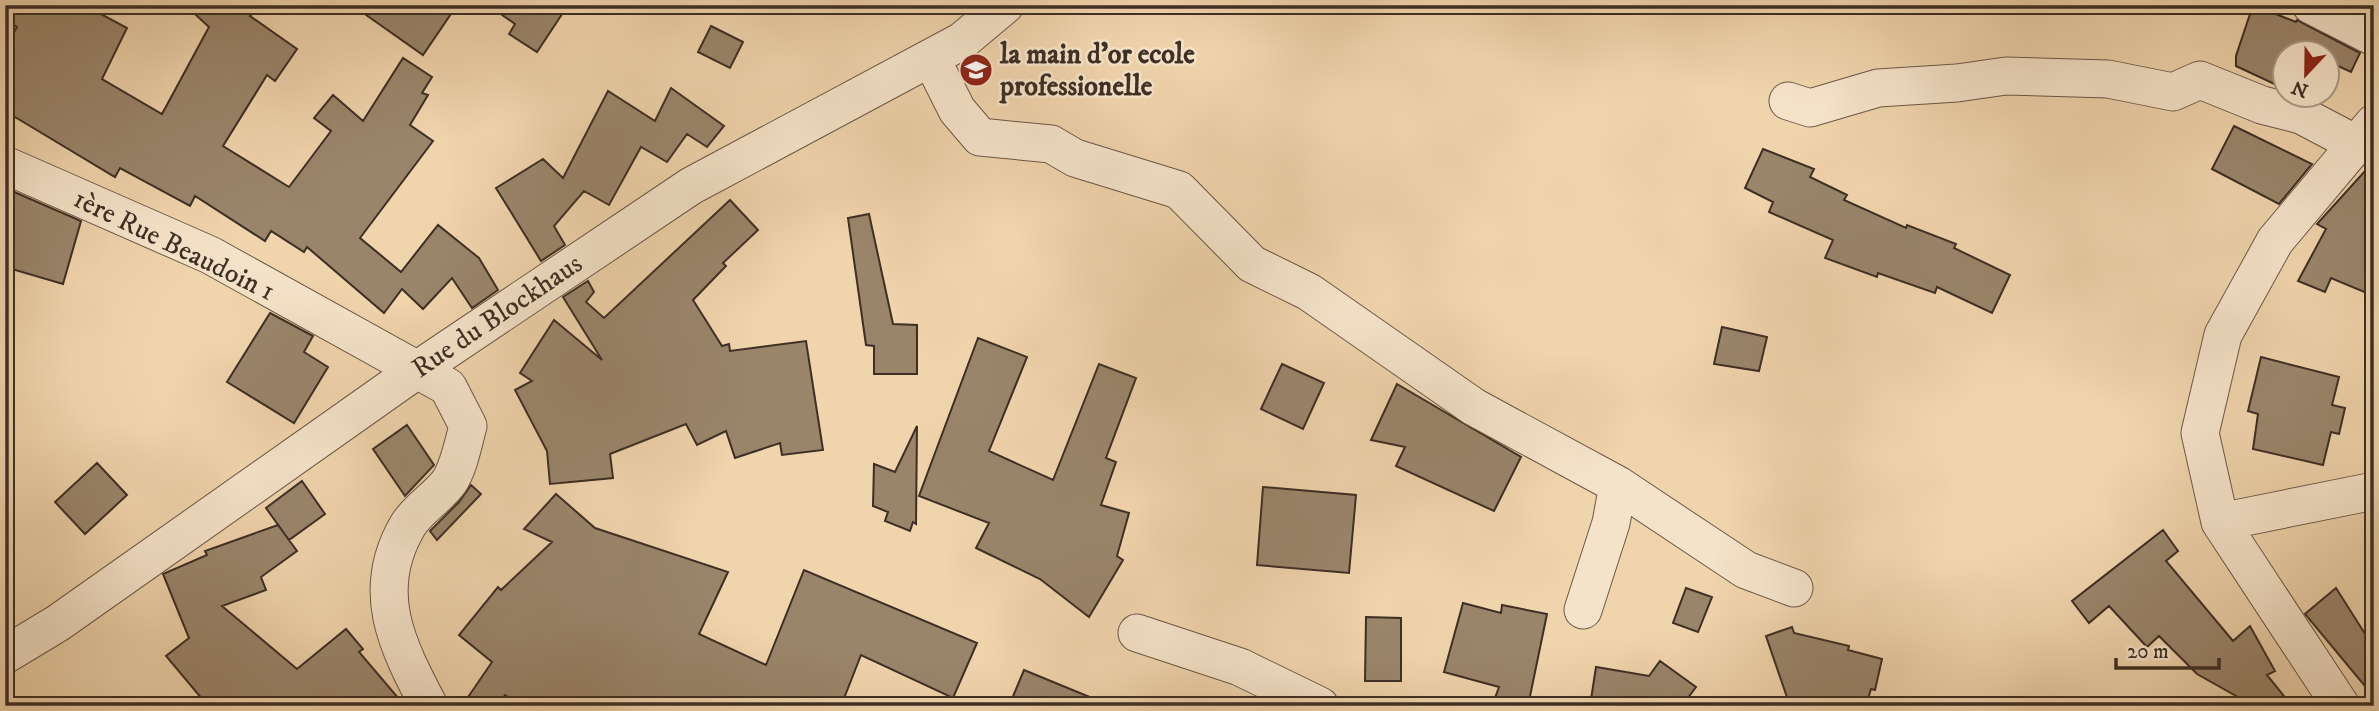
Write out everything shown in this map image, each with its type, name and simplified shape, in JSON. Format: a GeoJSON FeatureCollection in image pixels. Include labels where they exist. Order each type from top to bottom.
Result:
{"type":"FeatureCollection","features":[{"type":"Feature","properties":{"kind":"street","name":"Rue du Blockhaus"},"geometry":{"type":"LineString","coordinates":[[5,654],[58,623],[414,372],[691,186],[962,41],[1005,5]]}},
{"type":"Feature","properties":{"kind":"street"},"geometry":{"type":"LineString","coordinates":[[2311,5],[2374,37]]}},
{"type":"Feature","properties":{"kind":"street"},"geometry":{"type":"LineString","coordinates":[[931,58],[957,110],[980,137],[1051,144],[1075,159],[1179,190],[1252,264],[1309,292],[1474,407],[1618,485],[1746,570],[1794,588]]}},
{"type":"Feature","properties":{"kind":"street"},"geometry":{"type":"LineString","coordinates":[[1788,101],[1810,108],[1878,88],[1957,83],[2006,76],[2108,79],[2173,92],[2200,80],[2262,105],[2365,133],[2275,241],[2223,335],[2200,433],[2220,522],[2341,706]]}},
{"type":"Feature","properties":{"kind":"street","name":"1ère Rue Beaudoin 1"},"geometry":{"type":"LineString","coordinates":[[5,165],[210,255],[414,372],[448,387],[468,426],[450,481],[409,524],[386,582],[399,648],[429,706]]}},
{"type":"Feature","properties":{"kind":"street"},"geometry":{"type":"LineString","coordinates":[[1583,610],[1611,523],[1618,485]]}},
{"type":"Feature","properties":{"kind":"street"},"geometry":{"type":"LineString","coordinates":[[2220,522],[2374,491]]}},
{"type":"Feature","properties":{"kind":"street"},"geometry":{"type":"LineString","coordinates":[[1137,633],[1240,667],[1320,706]]}},
{"type":"Feature","properties":{"kind":"building"},"geometry":{"type":"Polygon","coordinates":[[[5,5],[84,5],[127,28],[102,79],[162,114],[209,27],[185,5],[260,5],[250,16],[297,49],[275,81],[267,75],[223,146],[289,187],[331,131],[314,118],[333,95],[363,121],[403,58],[432,77],[422,93],[428,95],[410,125],[433,141],[360,238],[401,272],[438,225],[479,258],[498,290],[472,308],[452,278],[423,309],[402,289],[384,313],[307,247],[304,252],[271,231],[265,241],[195,196],[190,206],[120,168],[115,177],[5,111],[5,47],[17,27],[5,19],[5,5]]]}},
{"type":"Feature","properties":{"kind":"building"},"geometry":{"type":"Polygon","coordinates":[[[352,5],[457,5],[423,55],[352,5]]]}},
{"type":"Feature","properties":{"kind":"building"},"geometry":{"type":"Polygon","coordinates":[[[488,5],[568,5],[537,52],[509,34],[515,24],[488,5]]]}},
{"type":"Feature","properties":{"kind":"building"},"geometry":{"type":"Polygon","coordinates":[[[2253,5],[2296,22],[2297,20],[2331,38],[2270,38],[2270,82],[2236,66],[2236,56],[2253,5]]]}},
{"type":"Feature","properties":{"kind":"building"},"geometry":{"type":"Polygon","coordinates":[[[711,26],[743,42],[730,68],[698,52],[711,26]]]}},
{"type":"Feature","properties":{"kind":"building"},"geometry":{"type":"Polygon","coordinates":[[[2340,43],[2360,53],[2351,72],[2340,67],[2340,43]]]}},
{"type":"Feature","properties":{"kind":"building"},"geometry":{"type":"Polygon","coordinates":[[[671,88],[724,126],[707,147],[687,134],[667,162],[641,147],[609,205],[584,191],[554,226],[565,245],[541,261],[496,188],[543,159],[563,178],[608,91],[655,121],[671,88]]]}},
{"type":"Feature","properties":{"kind":"building"},"geometry":{"type":"Polygon","coordinates":[[[2234,126],[2312,164],[2279,204],[2212,169],[2234,126]]]}},
{"type":"Feature","properties":{"kind":"building"},"geometry":{"type":"Polygon","coordinates":[[[1763,149],[1814,169],[1810,177],[1847,195],[1844,200],[1906,228],[1907,225],[1956,244],[1954,248],[2010,275],[1992,313],[1937,287],[1935,293],[1878,273],[1877,277],[1825,258],[1833,240],[1769,212],[1773,202],[1745,188],[1763,149]]]}},
{"type":"Feature","properties":{"kind":"building"},"geometry":{"type":"Polygon","coordinates":[[[2374,161],[2374,296],[2331,278],[2325,292],[2298,281],[2326,229],[2317,224],[2374,161]]]}},
{"type":"Feature","properties":{"kind":"building"},"geometry":{"type":"Polygon","coordinates":[[[5,188],[81,221],[63,284],[5,267],[5,188]]]}},
{"type":"Feature","properties":{"kind":"building"},"geometry":{"type":"Polygon","coordinates":[[[730,200],[758,230],[723,263],[726,266],[693,300],[722,346],[729,344],[730,351],[806,341],[823,450],[782,455],[780,443],[735,458],[726,431],[697,445],[686,424],[610,454],[613,478],[550,484],[547,451],[515,390],[532,381],[520,373],[554,320],[602,360],[563,297],[588,281],[594,292],[586,302],[604,318],[730,200]]]}},
{"type":"Feature","properties":{"kind":"building"},"geometry":{"type":"Polygon","coordinates":[[[869,214],[893,324],[917,325],[917,374],[874,374],[874,346],[866,345],[848,218],[869,214]]]}},
{"type":"Feature","properties":{"kind":"building"},"geometry":{"type":"Polygon","coordinates":[[[270,313],[313,336],[304,352],[328,367],[294,423],[227,382],[270,313]]]}},
{"type":"Feature","properties":{"kind":"building"},"geometry":{"type":"Polygon","coordinates":[[[1722,327],[1767,337],[1759,371],[1714,364],[1722,327]]]}},
{"type":"Feature","properties":{"kind":"building"},"geometry":{"type":"Polygon","coordinates":[[[978,338],[1027,357],[989,451],[1053,480],[1099,364],[1136,378],[1106,458],[1116,462],[1101,505],[1129,513],[1117,556],[1123,560],[1089,617],[1040,579],[976,548],[989,523],[919,496],[978,338]]]}},
{"type":"Feature","properties":{"kind":"building"},"geometry":{"type":"Polygon","coordinates":[[[2261,357],[2339,377],[2332,405],[2345,408],[2339,434],[2331,432],[2323,465],[2253,449],[2258,414],[2248,411],[2261,357]]]}},
{"type":"Feature","properties":{"kind":"building"},"geometry":{"type":"Polygon","coordinates":[[[1282,364],[1324,383],[1303,429],[1261,409],[1282,364]]]}},
{"type":"Feature","properties":{"kind":"building"},"geometry":{"type":"Polygon","coordinates":[[[1397,384],[1521,457],[1494,511],[1396,466],[1405,447],[1371,440],[1397,384]]]}},
{"type":"Feature","properties":{"kind":"building"},"geometry":{"type":"Polygon","coordinates":[[[407,425],[434,465],[405,496],[373,449],[407,425]]]}},
{"type":"Feature","properties":{"kind":"building"},"geometry":{"type":"Polygon","coordinates":[[[917,426],[916,524],[913,522],[910,531],[885,521],[888,512],[873,506],[874,464],[895,472],[917,426]]]}},
{"type":"Feature","properties":{"kind":"building"},"geometry":{"type":"Polygon","coordinates":[[[97,463],[127,495],[85,534],[55,502],[97,463]]]}},
{"type":"Feature","properties":{"kind":"building"},"geometry":{"type":"Polygon","coordinates":[[[302,481],[325,514],[289,540],[266,508],[302,481]]]}},
{"type":"Feature","properties":{"kind":"building"},"geometry":{"type":"Polygon","coordinates":[[[471,485],[481,494],[437,540],[430,531],[459,502],[471,485]]]}},
{"type":"Feature","properties":{"kind":"building"},"geometry":{"type":"Polygon","coordinates":[[[1263,487],[1356,495],[1349,573],[1257,565],[1263,487]]]}},
{"type":"Feature","properties":{"kind":"building"},"geometry":{"type":"Polygon","coordinates":[[[556,494],[595,528],[728,572],[699,634],[766,665],[804,570],[977,643],[953,698],[861,655],[841,706],[522,706],[505,695],[497,706],[462,706],[492,662],[459,635],[498,587],[501,590],[552,542],[524,529],[556,494]]]}},
{"type":"Feature","properties":{"kind":"building"},"geometry":{"type":"Polygon","coordinates":[[[278,525],[297,551],[261,577],[266,590],[222,606],[297,669],[346,629],[363,649],[359,652],[405,706],[208,706],[166,656],[189,638],[163,574],[207,555],[205,551],[278,525]]]}},
{"type":"Feature","properties":{"kind":"building"},"geometry":{"type":"Polygon","coordinates":[[[2163,530],[2178,551],[2166,561],[2233,641],[2250,626],[2275,671],[2267,675],[2292,706],[2254,706],[2197,674],[2159,636],[2147,647],[2109,606],[2089,623],[2072,601],[2163,530]]]}},
{"type":"Feature","properties":{"kind":"building"},"geometry":{"type":"Polygon","coordinates":[[[1686,588],[1712,597],[1698,632],[1673,623],[1686,588]]]}},
{"type":"Feature","properties":{"kind":"building"},"geometry":{"type":"Polygon","coordinates":[[[2336,588],[2374,648],[2374,697],[2305,614],[2336,588]]]}},
{"type":"Feature","properties":{"kind":"building"},"geometry":{"type":"Polygon","coordinates":[[[1463,603],[1501,613],[1502,605],[1547,614],[1528,706],[1492,706],[1499,687],[1444,672],[1463,603]]]}},
{"type":"Feature","properties":{"kind":"building"},"geometry":{"type":"Polygon","coordinates":[[[1366,617],[1401,618],[1401,681],[1365,681],[1366,617]]]}},
{"type":"Feature","properties":{"kind":"building"},"geometry":{"type":"Polygon","coordinates":[[[1792,627],[1794,633],[1849,646],[1848,650],[1882,659],[1875,690],[1871,689],[1866,706],[1790,706],[1766,636],[1792,627]]]}},
{"type":"Feature","properties":{"kind":"building"},"geometry":{"type":"Polygon","coordinates":[[[1660,661],[1696,687],[1682,706],[1590,706],[1596,667],[1649,676],[1660,661]]]}},
{"type":"Feature","properties":{"kind":"building"},"geometry":{"type":"Polygon","coordinates":[[[1024,670],[1109,705],[1109,706],[1009,706],[1024,670]]]}},
{"type":"Feature","properties":{"kind":"place","name":"la main d'or ecole professionelle"},"geometry":{"type":"Point","coordinates":[976,70]}}]}
